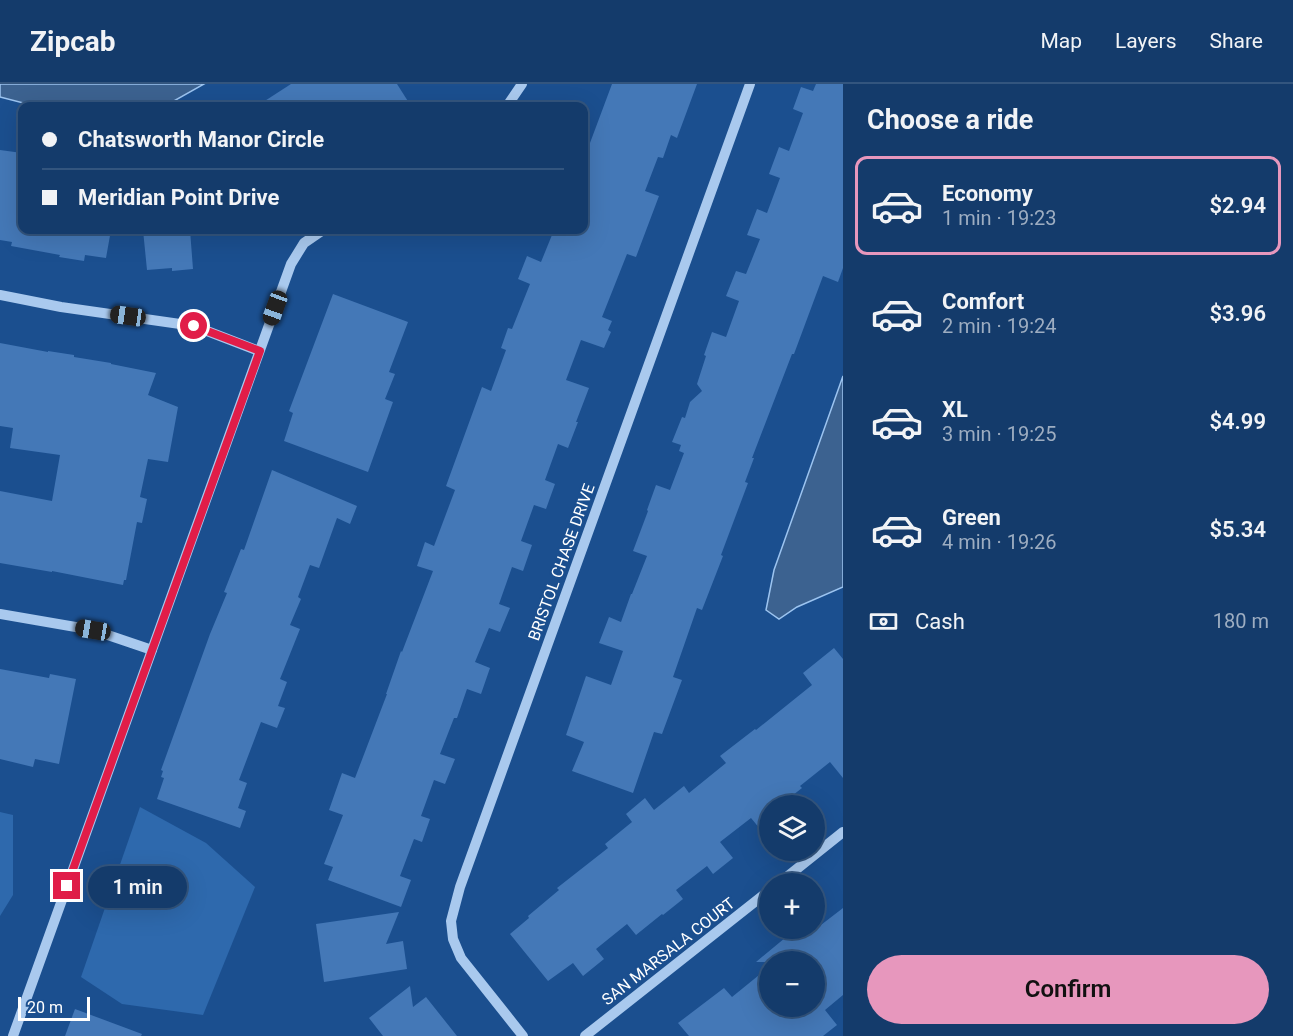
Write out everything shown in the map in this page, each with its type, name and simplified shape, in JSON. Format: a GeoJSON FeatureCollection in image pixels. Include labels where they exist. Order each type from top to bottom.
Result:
{"type":"FeatureCollection","features":[{"type":"Feature","properties":{"kind":"street"},"geometry":{"type":"LineString","coordinates":[[510,102],[522,84]]}},
{"type":"Feature","properties":{"kind":"street","name":"BRISTOL CHASE DRIVE"},"geometry":{"type":"LineString","coordinates":[[524,1036],[461,958],[453,939],[451,921],[468,865],[750,84]]}},
{"type":"Feature","properties":{"kind":"street"},"geometry":{"type":"LineString","coordinates":[[13,1036],[291,264],[304,243],[317,234]]}},
{"type":"Feature","properties":{"kind":"street"},"geometry":{"type":"LineString","coordinates":[[0,295],[61,307],[194,326],[260,351]]}},
{"type":"Feature","properties":{"kind":"street"},"geometry":{"type":"LineString","coordinates":[[0,614],[93,630],[152,650]]}},
{"type":"Feature","properties":{"kind":"street"},"geometry":{"type":"LineString","coordinates":[[792,873],[843,832]]}},
{"type":"Feature","properties":{"kind":"street","name":"SAN MARSALA COURT"},"geometry":{"type":"LineString","coordinates":[[585,1036],[759,900]]}},
{"type":"Feature","properties":{"kind":"shaded area"},"geometry":{"type":"Polygon","coordinates":[[[0,84],[204,84],[172,102],[19,102],[0,97],[0,84]]]}},
{"type":"Feature","properties":{"kind":"shaded area"},"geometry":{"type":"Polygon","coordinates":[[[843,376],[843,587],[797,607],[779,619],[766,610],[774,570],[843,376]]]}},
{"type":"Feature","properties":{"kind":"shaded area"},"geometry":{"type":"Polygon","coordinates":[[[140,807],[206,843],[255,887],[203,1015],[122,1004],[81,977],[140,807]]]}},
{"type":"Feature","properties":{"kind":"shaded area"},"geometry":{"type":"Polygon","coordinates":[[[0,812],[13,815],[13,895],[0,916],[0,812]]]}},
{"type":"Feature","properties":{"kind":"building"},"geometry":{"type":"Polygon","coordinates":[[[291,84],[397,84],[408,102],[263,102],[291,84]]]}},
{"type":"Feature","properties":{"kind":"building"},"geometry":{"type":"Polygon","coordinates":[[[612,84],[697,84],[677,138],[671,135],[663,158],[658,157],[645,191],[659,196],[636,257],[627,254],[602,317],[612,321],[608,330],[611,332],[604,348],[581,340],[566,380],[589,388],[568,448],[558,444],[545,480],[555,484],[546,509],[534,505],[521,541],[532,545],[523,571],[512,567],[499,604],[510,608],[500,632],[489,628],[475,662],[490,668],[481,694],[467,689],[457,718],[454,718],[440,754],[455,759],[445,784],[434,780],[421,816],[430,819],[422,842],[414,839],[400,876],[411,880],[401,907],[328,880],[333,867],[324,864],[343,815],[329,810],[342,773],[355,778],[433,571],[417,566],[425,542],[434,546],[455,490],[446,486],[482,387],[491,391],[506,350],[501,348],[508,328],[512,329],[530,284],[518,279],[527,256],[541,262],[552,234],[588,234],[588,148],[612,84]]]}},
{"type":"Feature","properties":{"kind":"building"},"geometry":{"type":"Polygon","coordinates":[[[816,84],[843,84],[843,268],[838,282],[823,276],[752,458],[754,458],[745,482],[748,483],[721,555],[723,556],[702,610],[697,608],[673,677],[682,680],[662,734],[654,732],[633,793],[572,771],[584,742],[566,735],[586,676],[611,685],[623,651],[599,643],[609,617],[621,622],[647,556],[633,551],[647,510],[656,485],[670,490],[684,453],[679,451],[681,445],[672,442],[682,417],[685,418],[690,402],[702,391],[697,384],[712,332],[726,337],[739,301],[726,296],[736,271],[746,274],[760,239],[747,235],[757,209],[767,213],[780,178],[769,174],[779,147],[789,151],[803,113],[793,109],[801,87],[813,91],[816,84]]]}},
{"type":"Feature","properties":{"kind":"building"},"geometry":{"type":"Polygon","coordinates":[[[0,150],[18,152],[18,234],[110,234],[106,258],[85,255],[84,261],[11,246],[12,242],[0,240],[0,150]]]}},
{"type":"Feature","properties":{"kind":"building"},"geometry":{"type":"Polygon","coordinates":[[[143,234],[190,234],[193,269],[147,270],[143,234]]]}},
{"type":"Feature","properties":{"kind":"building"},"geometry":{"type":"Polygon","coordinates":[[[333,294],[408,322],[389,372],[395,374],[385,399],[393,402],[368,472],[284,441],[293,413],[289,411],[333,294]]]}},
{"type":"Feature","properties":{"kind":"building"},"geometry":{"type":"Polygon","coordinates":[[[0,343],[74,355],[74,357],[156,373],[148,395],[178,407],[168,462],[148,459],[140,497],[147,499],[142,523],[137,522],[126,580],[123,585],[0,563],[0,491],[52,501],[60,455],[10,448],[13,428],[0,426],[0,343]]]}},
{"type":"Feature","properties":{"kind":"building"},"geometry":{"type":"Polygon","coordinates":[[[272,470],[357,506],[350,524],[337,518],[319,568],[310,565],[298,597],[301,599],[290,625],[300,629],[280,679],[287,682],[278,706],[285,708],[277,728],[261,722],[239,780],[247,783],[238,808],[246,811],[240,828],[157,799],[164,778],[161,777],[163,771],[161,770],[227,593],[224,592],[241,549],[244,550],[272,470]]]}},
{"type":"Feature","properties":{"kind":"building"},"geometry":{"type":"Polygon","coordinates":[[[834,648],[843,659],[843,778],[830,762],[800,786],[802,788],[793,795],[759,795],[759,828],[751,818],[720,842],[733,858],[713,874],[707,866],[676,890],[683,899],[636,935],[627,924],[596,949],[604,959],[583,976],[573,963],[548,981],[510,934],[559,890],[557,888],[608,848],[605,844],[632,822],[626,814],[645,798],[654,810],[684,786],[689,793],[726,763],[720,756],[812,685],[803,673],[834,648]]]}},
{"type":"Feature","properties":{"kind":"building"},"geometry":{"type":"Polygon","coordinates":[[[0,669],[49,678],[50,674],[76,679],[59,764],[35,759],[33,767],[0,759],[0,669]]]}},
{"type":"Feature","properties":{"kind":"building"},"geometry":{"type":"Polygon","coordinates":[[[843,908],[843,995],[825,1010],[825,951],[769,951],[784,939],[825,939],[825,922],[843,908]]]}},
{"type":"Feature","properties":{"kind":"building"},"geometry":{"type":"Polygon","coordinates":[[[399,912],[386,944],[403,941],[407,969],[324,982],[316,924],[399,912]]]}},
{"type":"Feature","properties":{"kind":"building"},"geometry":{"type":"Polygon","coordinates":[[[759,975],[759,1017],[825,1017],[825,1010],[837,1025],[823,1036],[689,1036],[678,1023],[724,988],[732,997],[759,975]]]}},
{"type":"Feature","properties":{"kind":"building"},"geometry":{"type":"Polygon","coordinates":[[[410,986],[413,1007],[426,997],[457,1036],[383,1036],[369,1018],[410,986]]]}},
{"type":"Feature","properties":{"kind":"building"},"geometry":{"type":"Polygon","coordinates":[[[75,1009],[142,1034],[141,1036],[65,1036],[75,1009]]]}},
{"type":"Feature","properties":{"kind":"route"},"geometry":{"type":"LineString","coordinates":[[67,886],[260,351],[194,326]]}}]}
